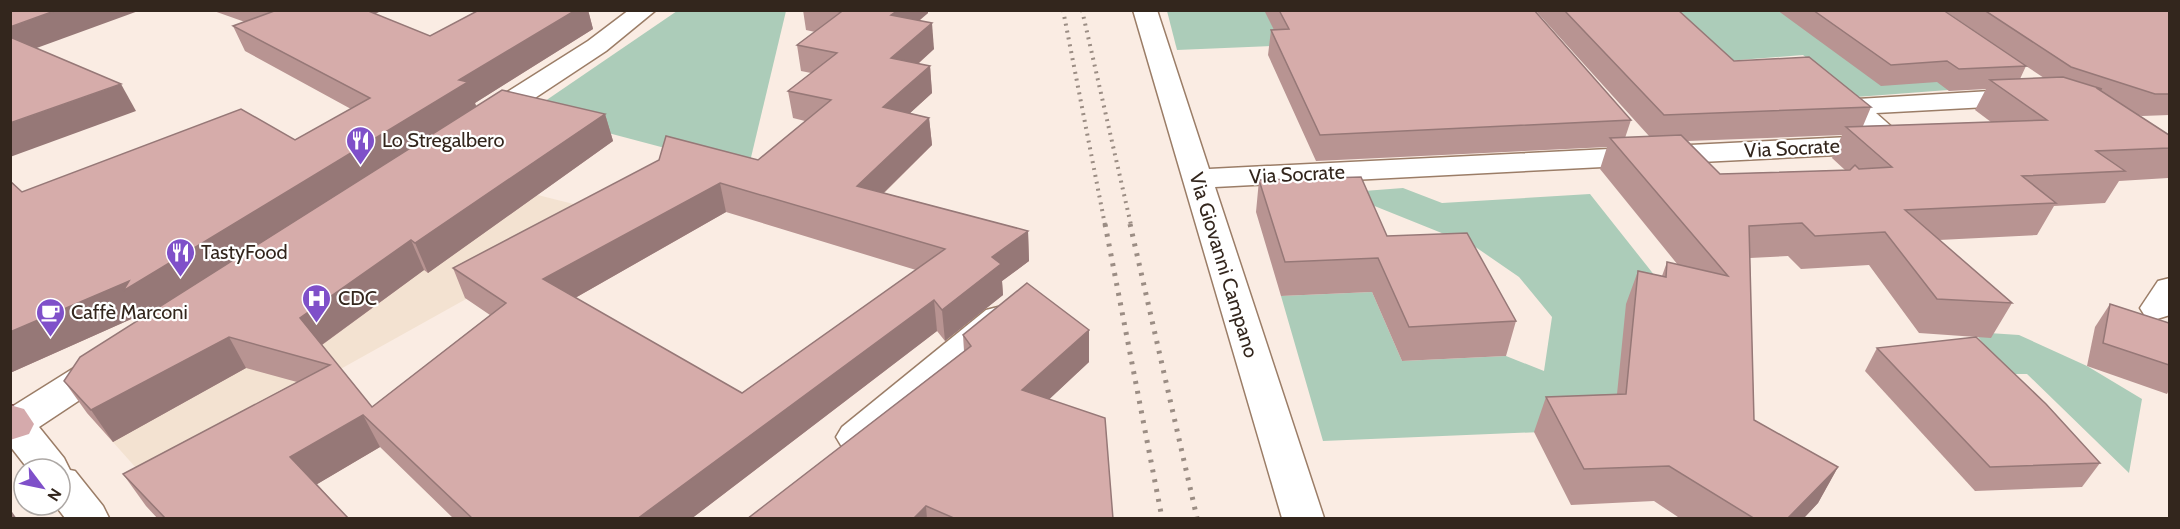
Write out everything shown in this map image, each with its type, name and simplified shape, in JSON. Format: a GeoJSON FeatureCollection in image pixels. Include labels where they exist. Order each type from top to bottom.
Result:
{"type":"FeatureCollection","features":[{"type":"Feature","properties":{"kind":"street"},"geometry":{"type":"LineString","coordinates":[[458,136],[597,46],[645,10]]}},
{"type":"Feature","properties":{"kind":"street","name":"Via Giovanni Campano"},"geometry":{"type":"LineString","coordinates":[[1145,10],[1303,519]]}},
{"type":"Feature","properties":{"kind":"street","name":"Via Socrate"},"geometry":{"type":"LineString","coordinates":[[1197,179],[1896,143],[1851,106],[2049,96],[2010,70]]}},
{"type":"Feature","properties":{"kind":"street"},"geometry":{"type":"LineString","coordinates":[[1626,130],[1649,156]]}},
{"type":"Feature","properties":{"kind":"street"},"geometry":{"type":"LineString","coordinates":[[831,458],[1024,297]]}},
{"type":"Feature","properties":{"kind":"street"},"geometry":{"type":"LineString","coordinates":[[40,457],[12,423],[130,349]]}},
{"type":"Feature","properties":{"kind":"street"},"geometry":{"type":"LineString","coordinates":[[72,498],[88,519]]}},
{"type":"Feature","properties":{"kind":"shaded area","name":"CDC"},"geometry":{"type":"Polygon","coordinates":[[[443,171],[617,215],[145,478],[87,413],[443,171]]]}},
{"type":"Feature","properties":{"kind":"green space"},"geometry":{"type":"Polygon","coordinates":[[[677,11],[786,11],[748,170],[529,112],[677,11]]]}},
{"type":"Feature","properties":{"kind":"green space"},"geometry":{"type":"Polygon","coordinates":[[[1167,11],[1376,11],[1395,41],[1177,50],[1167,11]]]}},
{"type":"Feature","properties":{"kind":"green space"},"geometry":{"type":"Polygon","coordinates":[[[1544,11],[1903,11],[2014,85],[1856,97],[1803,55],[1601,71],[1544,11]]]}},
{"type":"Feature","properties":{"kind":"green space"},"geometry":{"type":"Polygon","coordinates":[[[1403,188],[1442,203],[1590,194],[1674,300],[1613,429],[1323,441],[1281,296],[1372,292],[1402,361],[1506,356],[1544,371],[1552,317],[1519,277],[1474,246],[1372,205],[1364,191],[1403,188]]]}},
{"type":"Feature","properties":{"kind":"green space"},"geometry":{"type":"Polygon","coordinates":[[[1974,332],[2019,335],[2087,366],[2142,399],[2129,473],[2027,374],[2008,374],[1974,332]]]}},
{"type":"Feature","properties":{"kind":"building"},"geometry":{"type":"Polygon","coordinates":[[[10,10],[57,10],[10,27],[10,10]]]}},
{"type":"Feature","properties":{"kind":"building"},"geometry":{"type":"Polygon","coordinates":[[[277,10],[366,10],[430,36],[479,10],[576,10],[459,80],[468,82],[123,291],[129,281],[10,332],[10,181],[22,192],[241,109],[295,140],[370,98],[233,26],[277,10]]]}},
{"type":"Feature","properties":{"kind":"building"},"geometry":{"type":"Polygon","coordinates":[[[831,10],[898,10],[891,15],[932,23],[891,58],[930,66],[883,107],[929,118],[857,186],[1028,231],[992,257],[1001,264],[942,310],[934,300],[637,519],[473,519],[363,415],[290,457],[349,519],[166,519],[123,474],[330,365],[229,337],[91,410],[64,381],[80,357],[502,90],[605,114],[415,243],[411,240],[300,318],[372,407],[506,303],[453,268],[659,160],[666,136],[758,160],[831,100],[788,91],[837,53],[797,45],[841,12],[831,10]],[[720,183],[543,279],[742,393],[945,249],[720,183]]]}},
{"type":"Feature","properties":{"kind":"building"},"geometry":{"type":"Polygon","coordinates":[[[1279,10],[1534,10],[1631,120],[1320,135],[1271,30],[1289,29],[1279,10]]]}},
{"type":"Feature","properties":{"kind":"building"},"geometry":{"type":"Polygon","coordinates":[[[1564,10],[1678,10],[1734,61],[1809,57],[1871,107],[1664,115],[1564,10]]]}},
{"type":"Feature","properties":{"kind":"building"},"geometry":{"type":"Polygon","coordinates":[[[1813,10],[1943,10],[2026,66],[1959,69],[1947,61],[1891,65],[1813,10]]]}},
{"type":"Feature","properties":{"kind":"building"},"geometry":{"type":"Polygon","coordinates":[[[1984,10],[2166,10],[2169,12],[2169,94],[2155,94],[2071,67],[1984,10]]]}},
{"type":"Feature","properties":{"kind":"building"},"geometry":{"type":"Polygon","coordinates":[[[10,37],[121,84],[10,123],[10,37]]]}},
{"type":"Feature","properties":{"kind":"building"},"geometry":{"type":"Polygon","coordinates":[[[2063,77],[2102,89],[2098,89],[2169,135],[2169,148],[2096,151],[2125,171],[2022,176],[2056,203],[1905,210],[2012,303],[1937,299],[1885,232],[1815,236],[1802,223],[1749,226],[1754,420],[1838,467],[1787,519],[1755,519],[1669,466],[1584,469],[1546,397],[1626,394],[1638,271],[1666,277],[1667,262],[1728,276],[1610,138],[1681,135],[1720,174],[1850,170],[1855,165],[1859,169],[1892,167],[1846,127],[2047,120],[1990,80],[2063,77]]]}},
{"type":"Feature","properties":{"kind":"building"},"geometry":{"type":"Polygon","coordinates":[[[1361,177],[1387,236],[1467,233],[1516,321],[1409,327],[1378,258],[1285,262],[1259,180],[1361,177]]]}},
{"type":"Feature","properties":{"kind":"building"},"geometry":{"type":"Polygon","coordinates":[[[1027,283],[1089,330],[1022,390],[1105,418],[1113,519],[956,519],[926,506],[913,519],[747,519],[971,346],[963,335],[1027,283]]]}},
{"type":"Feature","properties":{"kind":"building"},"geometry":{"type":"Polygon","coordinates":[[[2110,304],[2169,323],[2169,365],[2103,343],[2110,304]]]}},
{"type":"Feature","properties":{"kind":"building"},"geometry":{"type":"Polygon","coordinates":[[[1976,337],[2046,404],[2100,463],[1990,467],[1877,348],[1976,337]]]}},
{"type":"Feature","properties":{"kind":"railway"},"geometry":{"type":"LineString","coordinates":[[1063,10],[1105,225]]}},
{"type":"Feature","properties":{"kind":"railway"},"geometry":{"type":"LineString","coordinates":[[1082,10],[1131,225]]}},
{"type":"Feature","properties":{"kind":"railway"},"geometry":{"type":"LineString","coordinates":[[1105,224],[1162,518]]}},
{"type":"Feature","properties":{"kind":"railway"},"geometry":{"type":"LineString","coordinates":[[1130,224],[1197,518]]}},
{"type":"Feature","properties":{"kind":"place","name":"Lo Stregalbero"},"geometry":{"type":"Point","coordinates":[361,166]}},
{"type":"Feature","properties":{"kind":"place","name":"TastyFood"},"geometry":{"type":"Point","coordinates":[180,278]}},
{"type":"Feature","properties":{"kind":"place","name":"CDC"},"geometry":{"type":"Point","coordinates":[317,324]}},
{"type":"Feature","properties":{"kind":"place","name":"Caffè Marconi"},"geometry":{"type":"Point","coordinates":[50,338]}}]}
